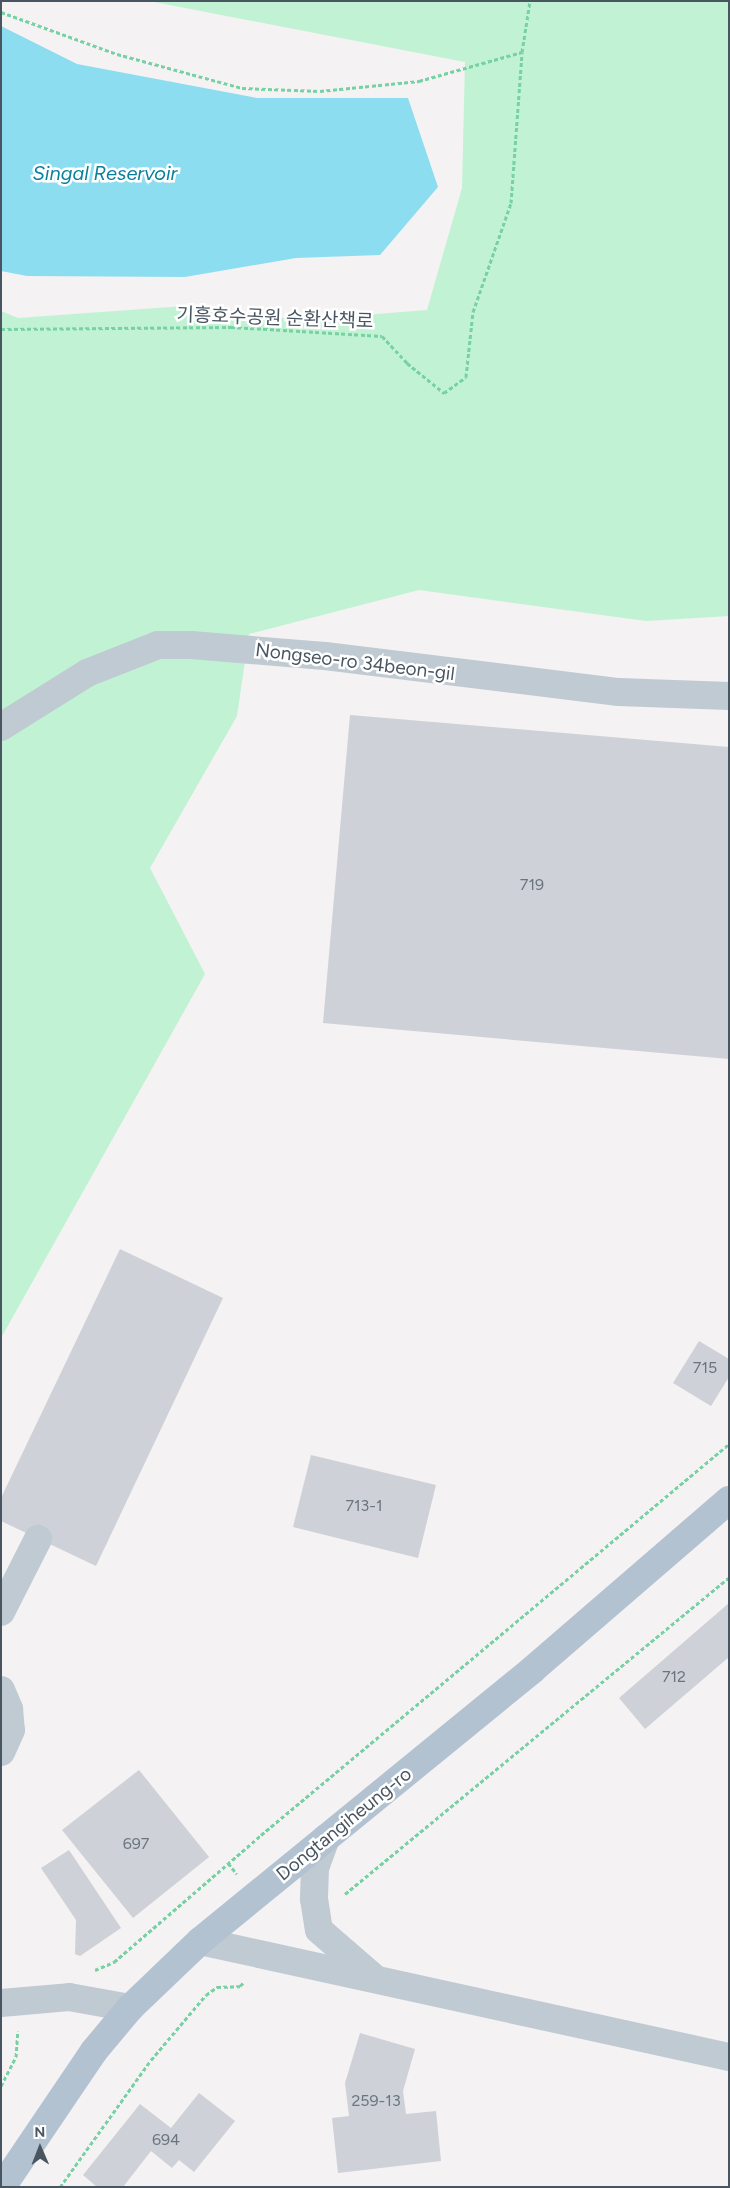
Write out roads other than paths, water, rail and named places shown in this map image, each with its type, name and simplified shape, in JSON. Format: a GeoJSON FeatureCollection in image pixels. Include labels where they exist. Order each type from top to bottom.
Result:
{"type":"FeatureCollection","features":[{"type":"Feature","properties":{"kind":"main road","name":"Dongtangiheung-ro"},"geometry":{"type":"LineString","coordinates":[[2,2187],[94,2051],[130,2008],[200,1941],[532,1670],[729,1500]]}},
{"type":"Feature","properties":{"kind":"street","name":"Nongseo-ro 34beon-gil"},"geometry":{"type":"LineString","coordinates":[[1,727],[12,723],[87,673],[158,645],[191,645],[324,656],[619,692],[729,696]]}},
{"type":"Feature","properties":{"kind":"street"},"geometry":{"type":"LineString","coordinates":[[1,1612],[38,1539]]}},
{"type":"Feature","properties":{"kind":"street"},"geometry":{"type":"LineString","coordinates":[[1,1690],[9,1709],[11,1730],[1,1752]]}},
{"type":"Feature","properties":{"kind":"street"},"geometry":{"type":"LineString","coordinates":[[326,1838],[315,1868],[314,1899],[319,1930],[377,1980]]}},
{"type":"Feature","properties":{"kind":"street"},"geometry":{"type":"LineString","coordinates":[[200,1941],[729,2057]]}},
{"type":"Feature","properties":{"kind":"street"},"geometry":{"type":"LineString","coordinates":[[1,2002],[69,1997],[130,2008]]}},
{"type":"Feature","properties":{"kind":"water","name":"Singal Reservoir"},"geometry":{"type":"Polygon","coordinates":[[[1,26],[77,64],[257,98],[408,98],[438,187],[380,255],[296,258],[185,277],[27,276],[1,271],[1,26]]]}}]}
